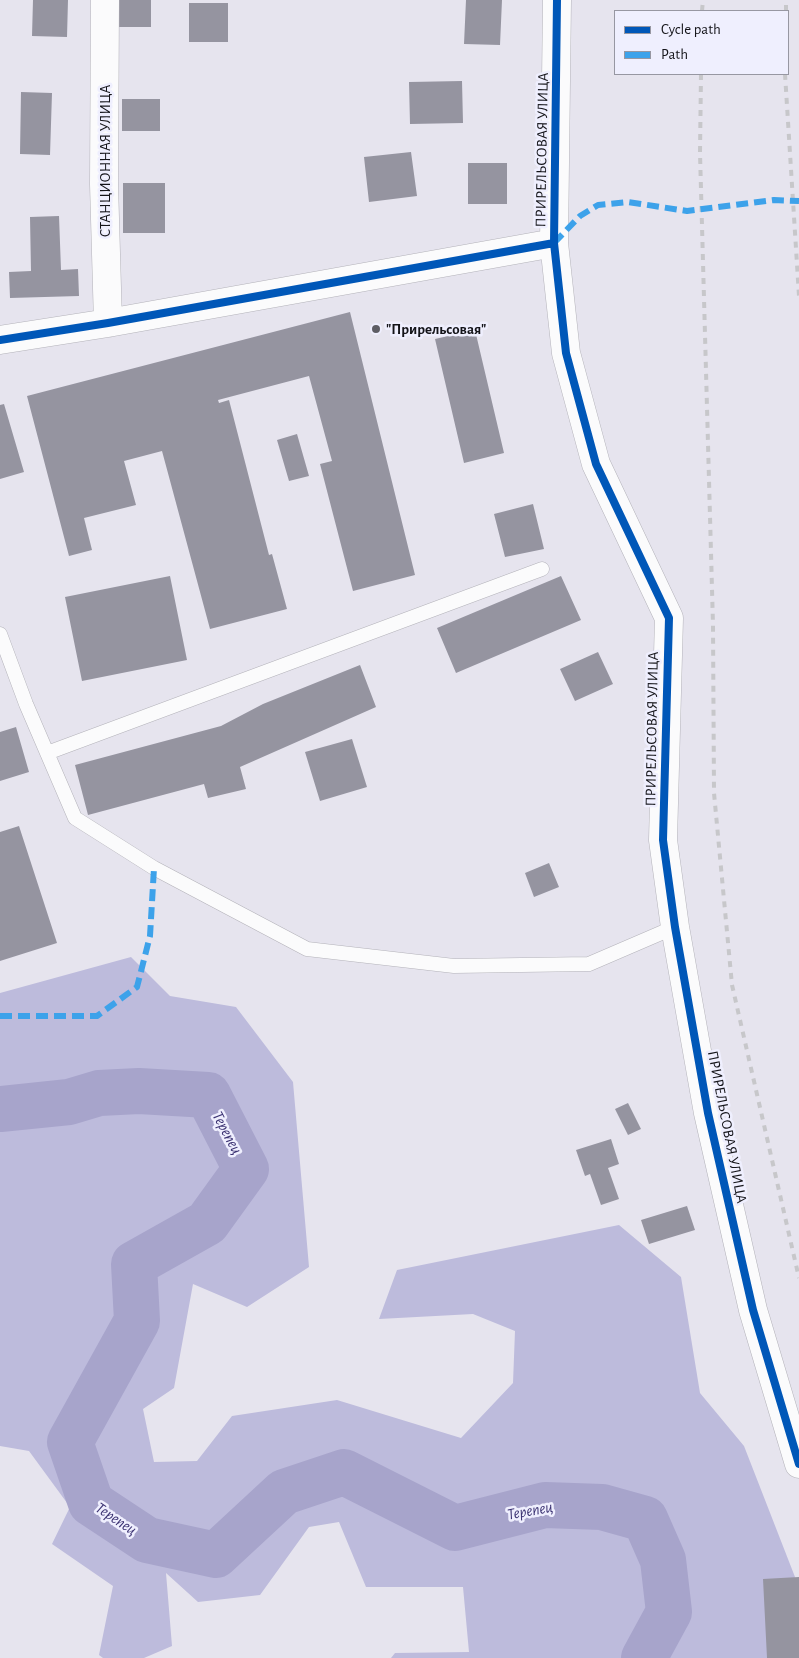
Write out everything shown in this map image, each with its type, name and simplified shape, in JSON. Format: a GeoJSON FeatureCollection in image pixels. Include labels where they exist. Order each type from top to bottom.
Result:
{"type":"FeatureCollection","features":[{"type":"Feature","properties":{"kind":"street","name":"СТАНЦИОННАЯ УЛИЦА"},"geometry":{"type":"LineString","coordinates":[[105,0],[104,184],[108,323]]}},
{"type":"Feature","properties":{"kind":"street","name":"ПРИРЕЛЬСОВАЯ УЛИЦА"},"geometry":{"type":"LineString","coordinates":[[557,0],[554,243],[566,352],[596,464],[669,618],[663,840],[676,927],[708,1113],[753,1310],[799,1464]]}},
{"type":"Feature","properties":{"kind":"street"},"geometry":{"type":"LineString","coordinates":[[0,340],[108,323],[554,243]]}},
{"type":"Feature","properties":{"kind":"lane"},"geometry":{"type":"LineString","coordinates":[[47,753],[542,569]]}},
{"type":"Feature","properties":{"kind":"lane"},"geometry":{"type":"LineString","coordinates":[[0,634],[75,818],[154,868],[308,949],[454,966],[589,964],[676,927]]}},
{"type":"Feature","properties":{"kind":"shaded area"},"geometry":{"type":"Polygon","coordinates":[[[131,957],[170,996],[236,1007],[293,1082],[309,1267],[247,1307],[193,1284],[174,1388],[143,1409],[154,1462],[197,1461],[232,1416],[337,1400],[461,1438],[513,1383],[515,1331],[473,1314],[379,1319],[397,1270],[619,1225],[681,1277],[700,1393],[744,1446],[795,1577],[767,1658],[391,1658],[395,1653],[469,1652],[463,1587],[366,1587],[339,1522],[309,1527],[260,1595],[198,1602],[166,1573],[172,1646],[144,1658],[103,1658],[99,1655],[113,1586],[52,1544],[70,1507],[29,1451],[0,1446],[0,993],[131,957]]]}},
{"type":"Feature","properties":{"kind":"building"},"geometry":{"type":"Polygon","coordinates":[[[33,0],[68,0],[67,37],[32,36],[33,0]]]}},
{"type":"Feature","properties":{"kind":"building"},"geometry":{"type":"Polygon","coordinates":[[[116,0],[151,0],[151,27],[116,27],[116,0]]]}},
{"type":"Feature","properties":{"kind":"building"},"geometry":{"type":"Polygon","coordinates":[[[466,0],[502,0],[500,45],[464,44],[466,0]]]}},
{"type":"Feature","properties":{"kind":"building"},"geometry":{"type":"Polygon","coordinates":[[[189,3],[228,3],[228,42],[189,42],[189,3]]]}},
{"type":"Feature","properties":{"kind":"building"},"geometry":{"type":"Polygon","coordinates":[[[462,81],[463,123],[410,124],[409,82],[462,81]]]}},
{"type":"Feature","properties":{"kind":"building"},"geometry":{"type":"Polygon","coordinates":[[[21,92],[52,93],[50,155],[20,154],[21,92]]]}},
{"type":"Feature","properties":{"kind":"building"},"geometry":{"type":"Polygon","coordinates":[[[122,99],[160,99],[160,131],[122,131],[122,99]]]}},
{"type":"Feature","properties":{"kind":"building"},"geometry":{"type":"Polygon","coordinates":[[[411,152],[417,196],[369,202],[364,157],[411,152]]]}},
{"type":"Feature","properties":{"kind":"building"},"geometry":{"type":"Polygon","coordinates":[[[468,163],[507,163],[507,204],[468,204],[468,163]]]}},
{"type":"Feature","properties":{"kind":"building"},"geometry":{"type":"Polygon","coordinates":[[[123,183],[165,183],[165,233],[123,233],[123,183]]]}},
{"type":"Feature","properties":{"kind":"building"},"geometry":{"type":"Polygon","coordinates":[[[59,216],[61,270],[78,269],[79,296],[10,298],[9,272],[31,271],[30,217],[59,216]]]}},
{"type":"Feature","properties":{"kind":"building"},"geometry":{"type":"Polygon","coordinates":[[[350,312],[415,575],[353,591],[320,464],[332,461],[309,376],[218,400],[219,403],[229,400],[269,555],[272,554],[287,609],[210,629],[162,451],[124,461],[136,505],[84,518],[92,550],[69,556],[27,396],[350,312]]]}},
{"type":"Feature","properties":{"kind":"building"},"geometry":{"type":"Polygon","coordinates":[[[475,330],[504,453],[464,463],[435,339],[475,330]]]}},
{"type":"Feature","properties":{"kind":"building"},"geometry":{"type":"Polygon","coordinates":[[[4,404],[24,472],[0,479],[0,405],[4,404]]]}},
{"type":"Feature","properties":{"kind":"building"},"geometry":{"type":"Polygon","coordinates":[[[297,434],[309,476],[289,481],[277,440],[297,434]]]}},
{"type":"Feature","properties":{"kind":"building"},"geometry":{"type":"Polygon","coordinates":[[[533,504],[544,549],[505,557],[494,514],[533,504]]]}},
{"type":"Feature","properties":{"kind":"building"},"geometry":{"type":"Polygon","coordinates":[[[170,576],[187,660],[82,681],[65,597],[170,576]]]}},
{"type":"Feature","properties":{"kind":"building"},"geometry":{"type":"Polygon","coordinates":[[[561,576],[581,620],[456,673],[437,628],[561,576]]]}},
{"type":"Feature","properties":{"kind":"building"},"geometry":{"type":"Polygon","coordinates":[[[598,652],[613,684],[575,701],[560,669],[598,652]]]}},
{"type":"Feature","properties":{"kind":"building"},"geometry":{"type":"Polygon","coordinates":[[[360,665],[376,707],[240,767],[246,789],[208,798],[204,784],[88,815],[75,765],[221,726],[263,704],[360,665]]]}},
{"type":"Feature","properties":{"kind":"building"},"geometry":{"type":"Polygon","coordinates":[[[16,727],[29,772],[0,781],[0,732],[16,727]]]}},
{"type":"Feature","properties":{"kind":"building"},"geometry":{"type":"Polygon","coordinates":[[[352,739],[367,787],[320,801],[305,752],[352,739]]]}},
{"type":"Feature","properties":{"kind":"building"},"geometry":{"type":"Polygon","coordinates":[[[19,826],[57,943],[0,961],[0,832],[19,826]]]}},
{"type":"Feature","properties":{"kind":"building"},"geometry":{"type":"Polygon","coordinates":[[[549,863],[559,887],[534,897],[525,873],[549,863]]]}},
{"type":"Feature","properties":{"kind":"building"},"geometry":{"type":"Polygon","coordinates":[[[628,1103],[641,1129],[628,1135],[615,1109],[628,1103]]]}},
{"type":"Feature","properties":{"kind":"building"},"geometry":{"type":"Polygon","coordinates":[[[611,1139],[619,1164],[608,1168],[619,1199],[601,1205],[590,1174],[585,1176],[576,1150],[611,1139]]]}},
{"type":"Feature","properties":{"kind":"building"},"geometry":{"type":"Polygon","coordinates":[[[687,1206],[695,1230],[649,1244],[641,1220],[687,1206]]]}},
{"type":"Feature","properties":{"kind":"building"},"geometry":{"type":"Polygon","coordinates":[[[799,1577],[799,1658],[767,1658],[763,1579],[799,1577]]]}},
{"type":"Feature","properties":{"kind":"waterway","name":"Терепец"},"geometry":{"type":"LineString","coordinates":[[0,1109],[69,1102],[99,1093],[139,1091],[208,1095],[246,1169],[207,1223],[134,1264],[137,1321],[70,1442],[91,1503],[147,1540],[216,1555],[284,1492],[344,1472],[455,1528],[545,1505],[602,1507],[645,1519],[663,1560],[669,1612],[644,1658]]}},
{"type":"Feature","properties":{"kind":"railway"},"geometry":{"type":"LineString","coordinates":[[702,10],[703,0]]}},
{"type":"Feature","properties":{"kind":"railway"},"geometry":{"type":"LineString","coordinates":[[786,0],[786,10]]}},
{"type":"Feature","properties":{"kind":"railway"},"geometry":{"type":"LineString","coordinates":[[701,75],[700,153],[713,625],[714,793],[732,985],[799,1278]]}},
{"type":"Feature","properties":{"kind":"railway"},"geometry":{"type":"LineString","coordinates":[[785,75],[799,296]]}},
{"type":"Feature","properties":{"kind":"marked path"},"geometry":{"type":"LineString","coordinates":[[554,243],[580,216],[598,205],[628,202],[687,211],[774,200],[799,201]]}},
{"type":"Feature","properties":{"kind":"marked path"},"geometry":{"type":"LineString","coordinates":[[0,1016],[97,1016],[137,987],[150,936],[154,868]]}},
{"type":"Feature","properties":{"kind":"cycle path"},"geometry":{"type":"LineString","coordinates":[[557,0],[554,243],[566,353],[596,464],[669,618],[663,840],[675,927],[708,1113],[753,1310],[799,1464]]}},
{"type":"Feature","properties":{"kind":"cycle path"},"geometry":{"type":"LineString","coordinates":[[0,340],[108,323],[554,243]]}},
{"type":"Feature","properties":{"kind":"place","name":"\"Прирельсовая\""},"geometry":{"type":"Point","coordinates":[376,329]}}]}
